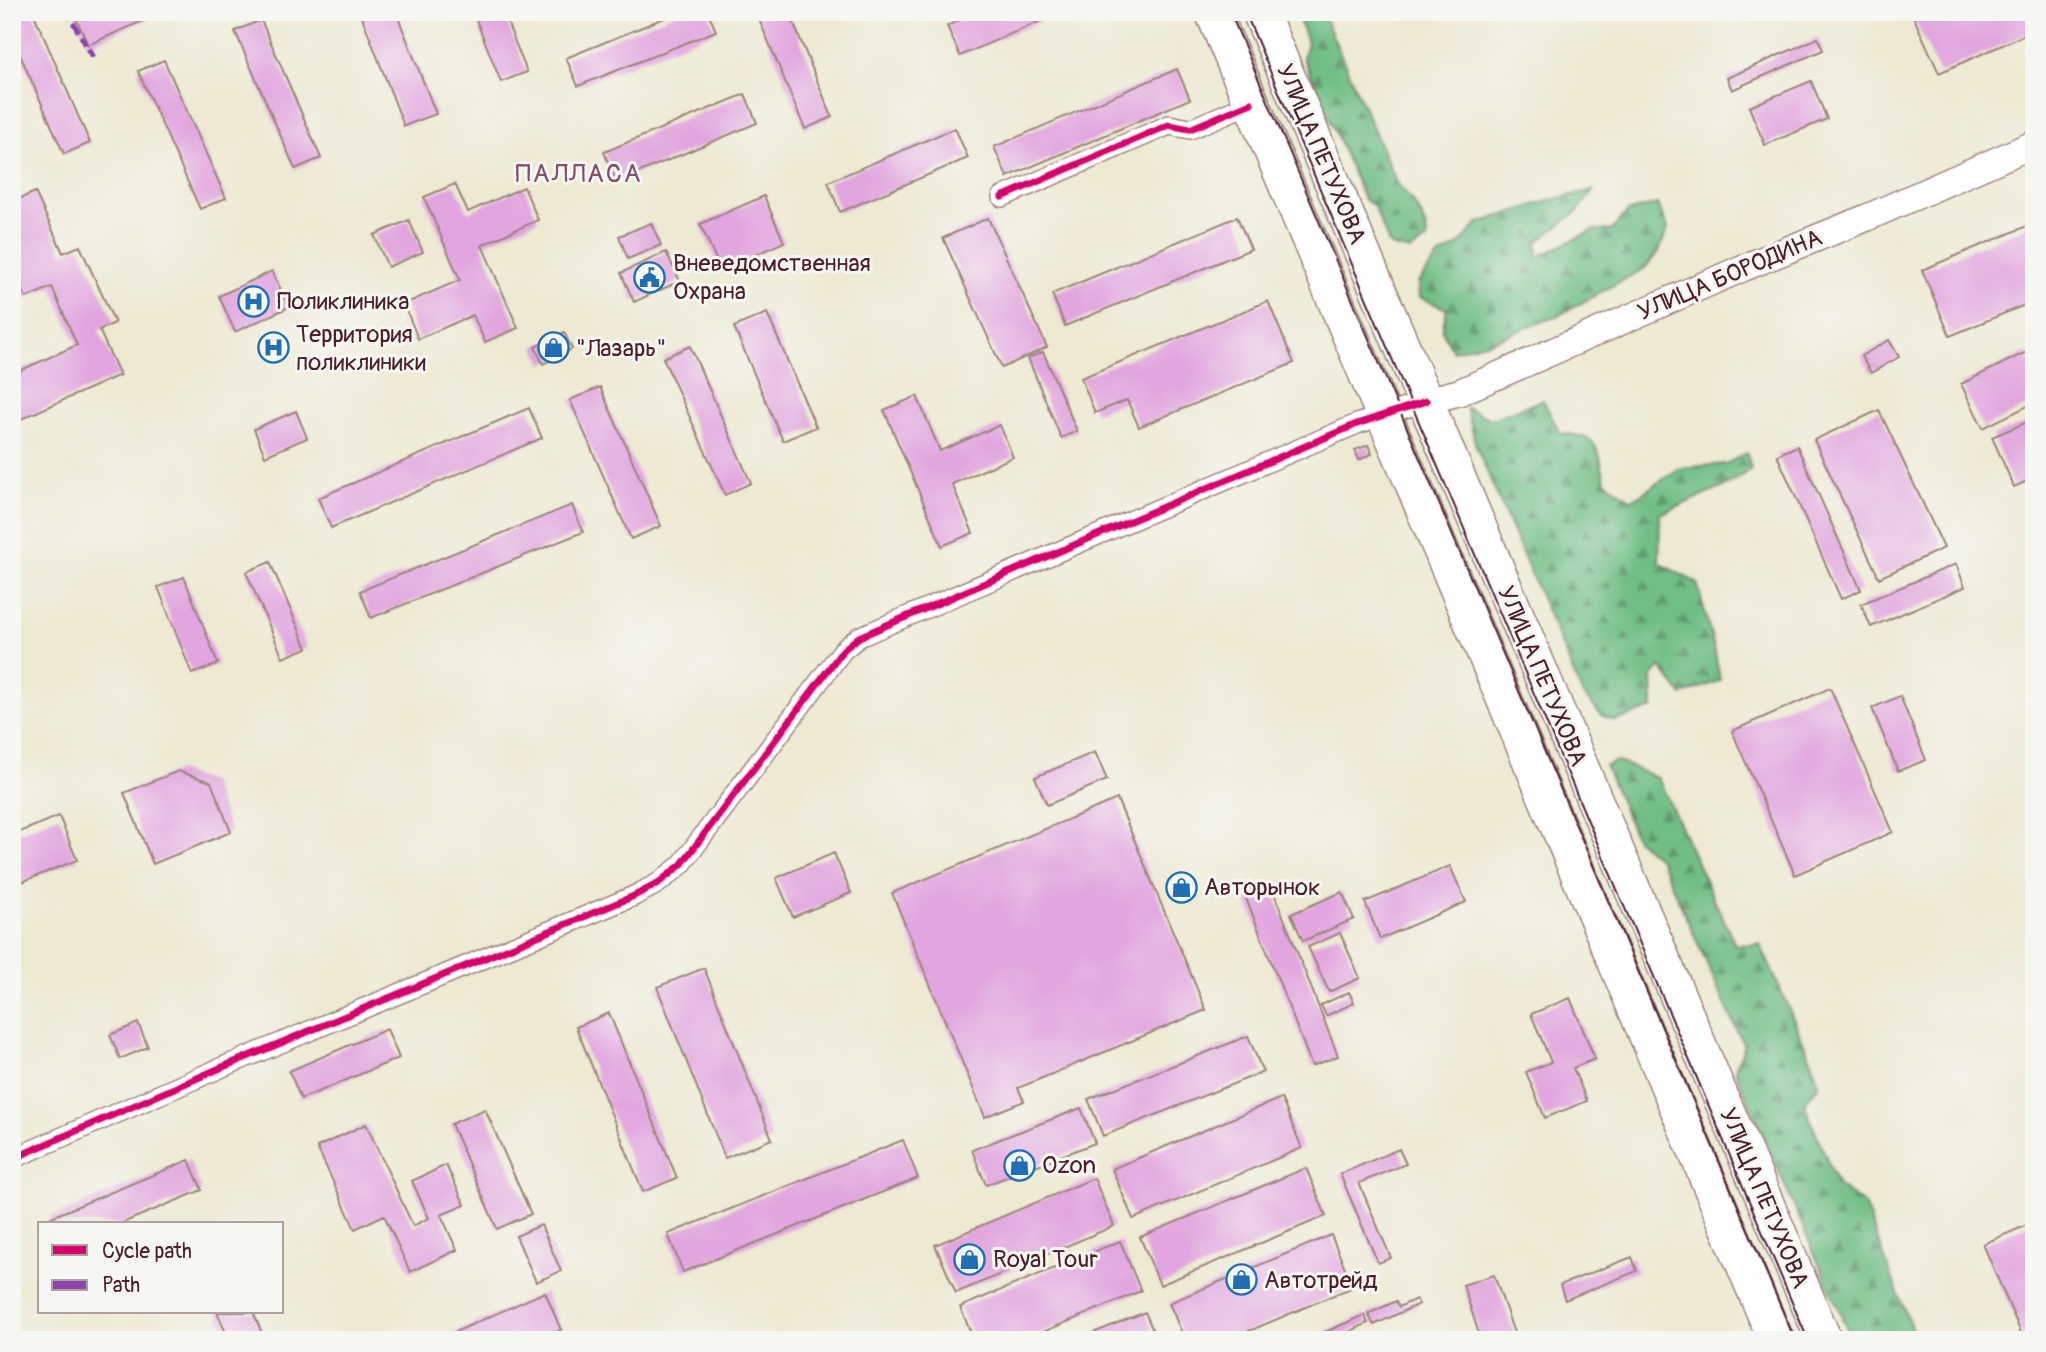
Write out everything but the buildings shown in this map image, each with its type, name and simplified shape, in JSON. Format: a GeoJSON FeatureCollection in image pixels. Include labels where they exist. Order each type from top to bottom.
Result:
{"type":"FeatureCollection","features":[{"type":"Feature","properties":{"kind":"highway","name":"УЛИЦА ПЕТУХОВА"},"geometry":{"type":"LineString","coordinates":[[1213,12],[1776,1340]]}},
{"type":"Feature","properties":{"kind":"highway","name":"УЛИЦА ПЕТУХОВА"},"geometry":{"type":"LineString","coordinates":[[1260,12],[1824,1340]]}},
{"type":"Feature","properties":{"kind":"main road","name":"УЛИЦА БОРОДИНА"},"geometry":{"type":"LineString","coordinates":[[1426,401],[1460,392],[2034,145]]}},
{"type":"Feature","properties":{"kind":"street"},"geometry":{"type":"LineString","coordinates":[[1002,197],[1169,125],[1189,129],[1251,103]]}},
{"type":"Feature","properties":{"kind":"street"},"geometry":{"type":"LineString","coordinates":[[12,1159],[657,884],[681,865],[843,650],[859,637],[1356,424],[1426,401]]}},
{"type":"Feature","properties":{"kind":"green space"},"geometry":{"type":"Polygon","coordinates":[[[1289,12],[1322,12],[1397,183],[1418,209],[1424,224],[1427,240],[1410,251],[1390,246],[1374,206],[1364,199],[1303,57],[1308,44],[1298,17],[1289,12]]]}},
{"type":"Feature","properties":{"kind":"green space"},"geometry":{"type":"Polygon","coordinates":[[[1593,190],[1578,211],[1537,242],[1538,257],[1593,230],[1612,230],[1627,212],[1657,204],[1668,228],[1659,251],[1645,268],[1559,315],[1490,342],[1453,351],[1442,330],[1447,309],[1419,297],[1418,283],[1438,257],[1459,245],[1478,223],[1593,190]]]}},
{"type":"Feature","properties":{"kind":"green space"},"geometry":{"type":"Polygon","coordinates":[[[1543,400],[1560,433],[1589,440],[1598,451],[1605,481],[1632,500],[1680,468],[1726,464],[1747,453],[1751,470],[1728,485],[1660,514],[1659,563],[1697,583],[1720,680],[1682,695],[1660,667],[1652,676],[1653,708],[1615,721],[1601,715],[1582,693],[1476,446],[1466,407],[1490,419],[1543,400]]]}},
{"type":"Feature","properties":{"kind":"green space"},"geometry":{"type":"Polygon","coordinates":[[[1617,761],[1658,778],[1735,945],[1760,944],[1811,1059],[1819,1085],[1804,1104],[1838,1186],[1864,1204],[1916,1340],[1852,1340],[1735,1070],[1744,1046],[1660,859],[1636,839],[1605,765],[1617,761]]]}},
{"type":"Feature","properties":{"kind":"tram line"},"geometry":{"type":"LineString","coordinates":[[1230,12],[1795,1340]]}},
{"type":"Feature","properties":{"kind":"tram line"},"geometry":{"type":"LineString","coordinates":[[1245,12],[1808,1340]]}},
{"type":"Feature","properties":{"kind":"marked path"},"geometry":{"type":"LineString","coordinates":[[63,12],[71,19],[93,57]]}},
{"type":"Feature","properties":{"kind":"cycle path"},"geometry":{"type":"LineString","coordinates":[[1002,197],[1169,125],[1190,129],[1251,103]]}},
{"type":"Feature","properties":{"kind":"cycle path"},"geometry":{"type":"LineString","coordinates":[[12,1159],[657,884],[681,865],[843,650],[859,637],[1357,424],[1426,401]]}},
{"type":"Feature","properties":{"kind":"place","name":"Вневедомственная Охрана"},"geometry":{"type":"Point","coordinates":[650,277]}},
{"type":"Feature","properties":{"kind":"place","name":"Поликлиника"},"geometry":{"type":"Point","coordinates":[254,301]}},
{"type":"Feature","properties":{"kind":"place","name":"Территория поликлиники"},"geometry":{"type":"Point","coordinates":[273,348]}},
{"type":"Feature","properties":{"kind":"place","name":"\"Лазарь\""},"geometry":{"type":"Point","coordinates":[553,348]}},
{"type":"Feature","properties":{"kind":"place","name":"Авторынок"},"geometry":{"type":"Point","coordinates":[1181,887]}},
{"type":"Feature","properties":{"kind":"place","name":"Ozon"},"geometry":{"type":"Point","coordinates":[1019,1165]}},
{"type":"Feature","properties":{"kind":"place","name":"Royal Tour"},"geometry":{"type":"Point","coordinates":[970,1259]}},
{"type":"Feature","properties":{"kind":"place","name":"Автотрейд"},"geometry":{"type":"Point","coordinates":[1241,1280]}},
{"type":"Feature","properties":{"kind":"district","name":"ПАЛЛАСА"},"geometry":{"type":"Point","coordinates":[579,174]}}]}
